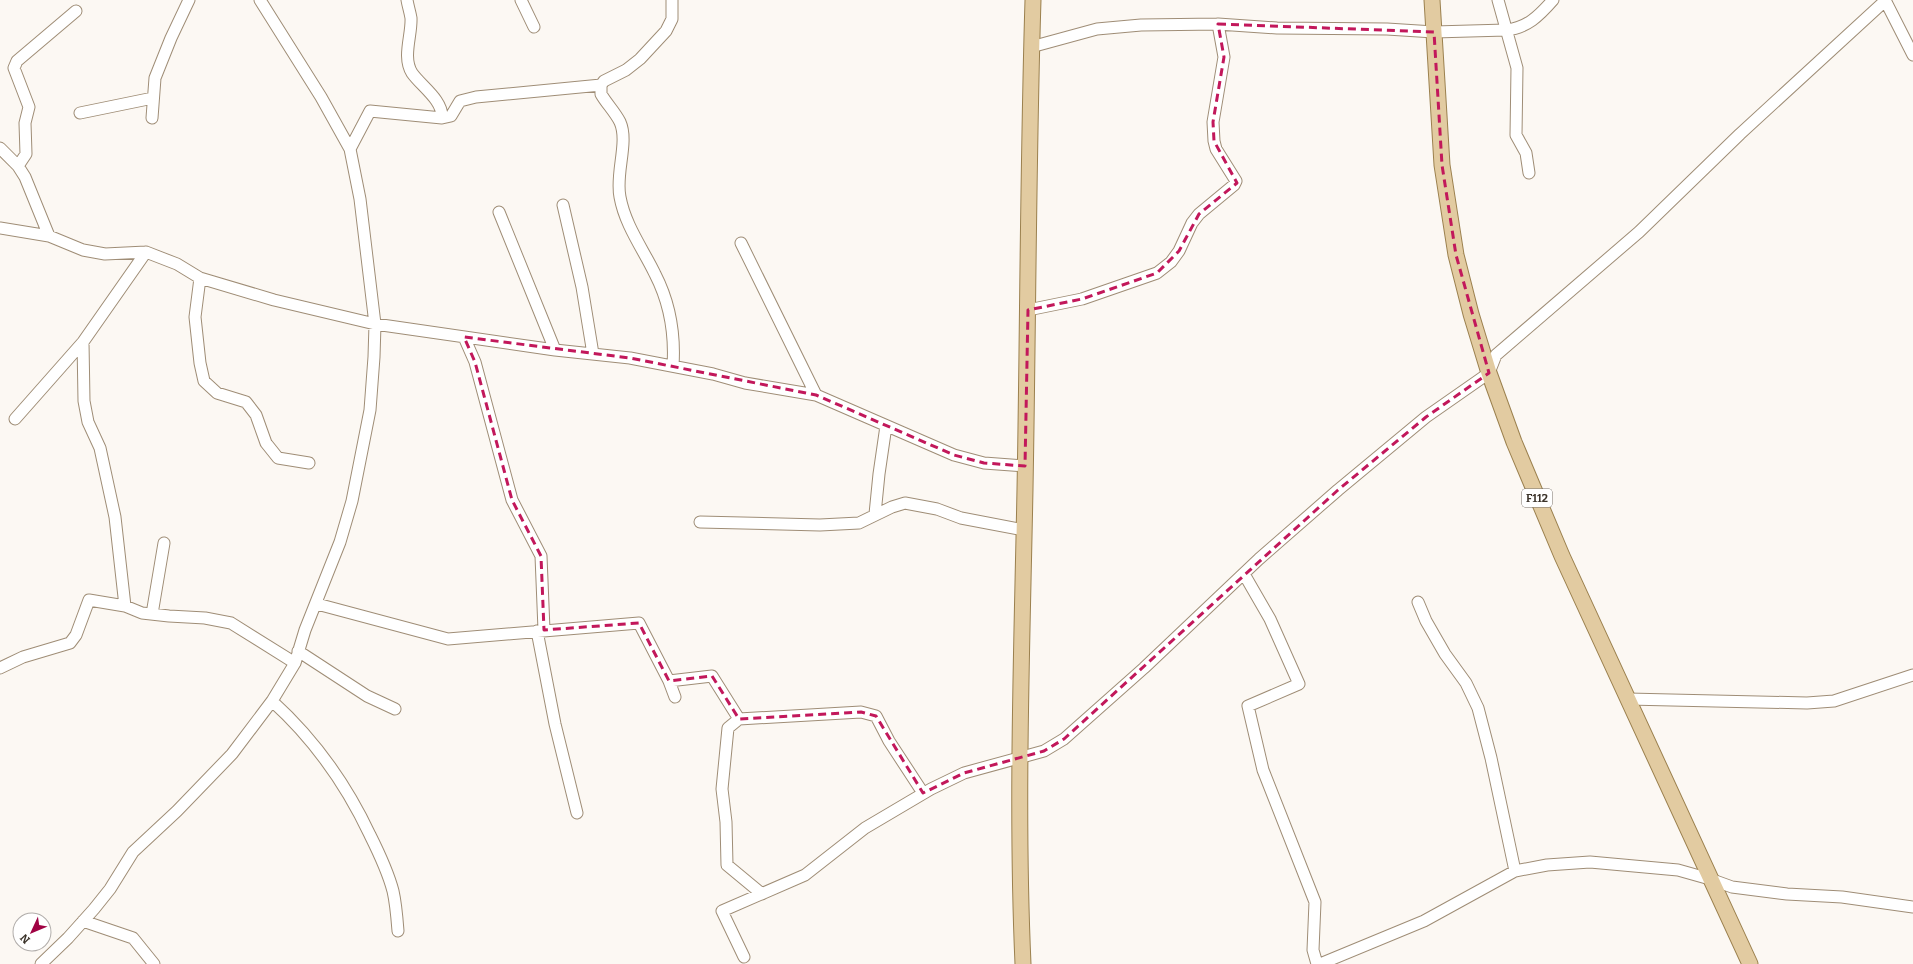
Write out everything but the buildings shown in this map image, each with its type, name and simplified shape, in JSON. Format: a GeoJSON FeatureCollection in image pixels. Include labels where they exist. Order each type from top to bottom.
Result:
{"type":"FeatureCollection","features":[{"type":"Feature","properties":{"kind":"main road"},"geometry":{"type":"LineString","coordinates":[[1023,964],[1021,908],[1021,757],[1028,310],[1028,179],[1033,0]]}},
{"type":"Feature","properties":{"kind":"main road","name":"F112"},"geometry":{"type":"LineString","coordinates":[[1432,0],[1442,165],[1456,255],[1471,314],[1489,373],[1514,442],[1562,556],[1750,964]]}},
{"type":"Feature","properties":{"kind":"street"},"geometry":{"type":"LineString","coordinates":[[152,118],[155,78],[171,38],[189,0]]}},
{"type":"Feature","properties":{"kind":"street"},"geometry":{"type":"LineString","coordinates":[[41,964],[83,921],[110,889],[133,852],[204,785],[232,754],[272,701],[295,663],[305,630],[317,604],[342,535],[352,501],[363,453],[370,410],[375,324],[360,199],[350,149],[321,97],[260,0]]}},
{"type":"Feature","properties":{"kind":"street"},"geometry":{"type":"LineString","coordinates":[[407,0],[411,18],[408,61],[412,72],[427,88],[442,113],[442,118]]}},
{"type":"Feature","properties":{"kind":"street"},"geometry":{"type":"LineString","coordinates":[[521,0],[534,27]]}},
{"type":"Feature","properties":{"kind":"street"},"geometry":{"type":"LineString","coordinates":[[672,0],[672,19],[666,30],[652,48],[626,70],[604,81],[601,85],[600,94],[620,121],[622,130],[618,176],[619,195],[623,211],[657,276],[667,306],[674,343],[674,366]]}},
{"type":"Feature","properties":{"kind":"street"},"geometry":{"type":"LineString","coordinates":[[1498,0],[1517,68],[1516,135],[1526,153],[1529,173]]}},
{"type":"Feature","properties":{"kind":"street"},"geometry":{"type":"LineString","coordinates":[[1031,47],[1097,29],[1141,25],[1218,24],[1277,28],[1387,29],[1434,32],[1506,30],[1517,29],[1529,23],[1541,14],[1553,0]]}},
{"type":"Feature","properties":{"kind":"street"},"geometry":{"type":"LineString","coordinates":[[744,957],[722,911],[805,875],[865,828],[923,793],[964,773],[1044,751],[1064,739],[1144,668],[1244,574],[1327,500],[1426,417],[1489,373],[1496,355],[1639,232],[1735,139],[1886,0],[1913,55]]}},
{"type":"Feature","properties":{"kind":"street"},"geometry":{"type":"LineString","coordinates":[[18,166],[26,154],[25,123],[29,107],[14,68],[17,61],[76,11]]}},
{"type":"Feature","properties":{"kind":"street"},"geometry":{"type":"LineString","coordinates":[[1028,310],[1082,299],[1157,273],[1171,262],[1179,251],[1192,223],[1199,214],[1234,186],[1236,182],[1216,150],[1214,141],[1213,122],[1224,57],[1218,24]]}},
{"type":"Feature","properties":{"kind":"street"},"geometry":{"type":"LineString","coordinates":[[350,149],[370,111],[442,118],[451,116],[460,101],[476,97],[601,85]]}},
{"type":"Feature","properties":{"kind":"street"},"geometry":{"type":"LineString","coordinates":[[80,113],[153,98]]}},
{"type":"Feature","properties":{"kind":"street"},"geometry":{"type":"LineString","coordinates":[[0,148],[18,166],[25,177],[49,236]]}},
{"type":"Feature","properties":{"kind":"street"},"geometry":{"type":"LineString","coordinates":[[563,205],[582,287],[593,354]]}},
{"type":"Feature","properties":{"kind":"street"},"geometry":{"type":"LineString","coordinates":[[499,212],[555,350]]}},
{"type":"Feature","properties":{"kind":"street"},"geometry":{"type":"LineString","coordinates":[[0,228],[49,236],[83,250],[105,254],[146,252],[177,264],[200,278],[274,300],[375,324],[555,350],[630,358],[674,366],[745,383],[816,395],[954,455],[984,463],[1025,466]]}},
{"type":"Feature","properties":{"kind":"street"},"geometry":{"type":"LineString","coordinates":[[741,243],[816,395]]}},
{"type":"Feature","properties":{"kind":"street"},"geometry":{"type":"LineString","coordinates":[[15,419],[83,342],[146,252]]}},
{"type":"Feature","properties":{"kind":"street"},"geometry":{"type":"LineString","coordinates":[[200,278],[196,317],[200,364],[204,381],[217,393],[246,402],[256,415],[266,443],[278,458],[309,462]]}},
{"type":"Feature","properties":{"kind":"street"},"geometry":{"type":"LineString","coordinates":[[464,337],[475,362],[512,500],[541,556],[541,630],[555,724],[577,813]]}},
{"type":"Feature","properties":{"kind":"street"},"geometry":{"type":"LineString","coordinates":[[83,342],[84,401],[88,422],[100,448],[114,517],[125,606]]}},
{"type":"Feature","properties":{"kind":"street"},"geometry":{"type":"LineString","coordinates":[[875,514],[886,426]]}},
{"type":"Feature","properties":{"kind":"street"},"geometry":{"type":"LineString","coordinates":[[700,522],[840,525],[859,523],[875,514],[905,503],[937,510],[961,518],[1024,530]]}},
{"type":"Feature","properties":{"kind":"street"},"geometry":{"type":"LineString","coordinates":[[152,614],[164,543]]}},
{"type":"Feature","properties":{"kind":"street"},"geometry":{"type":"LineString","coordinates":[[1244,574],[1270,619],[1299,684],[1248,706],[1263,770],[1315,902],[1313,950],[1319,964],[1424,921],[1515,871],[1547,865],[1590,862],[1678,870],[1710,878],[1740,888],[1787,894],[1842,897],[1913,907]]}},
{"type":"Feature","properties":{"kind":"street"},"geometry":{"type":"LineString","coordinates":[[0,668],[23,657],[70,643],[76,635],[89,600],[125,606],[152,614],[206,618],[231,622],[295,663]]}},
{"type":"Feature","properties":{"kind":"street"},"geometry":{"type":"LineString","coordinates":[[1418,602],[1426,621],[1445,654],[1466,683],[1478,708],[1491,758],[1515,871]]}},
{"type":"Feature","properties":{"kind":"street"},"geometry":{"type":"LineString","coordinates":[[317,604],[448,639],[541,630],[639,623],[670,681],[675,696]]}},
{"type":"Feature","properties":{"kind":"street"},"geometry":{"type":"LineString","coordinates":[[298,651],[367,696],[395,710]]}},
{"type":"Feature","properties":{"kind":"street"},"geometry":{"type":"LineString","coordinates":[[670,681],[712,676],[739,719]]}},
{"type":"Feature","properties":{"kind":"street"},"geometry":{"type":"LineString","coordinates":[[1628,699],[1806,703],[1834,700],[1913,676]]}},
{"type":"Feature","properties":{"kind":"street"},"geometry":{"type":"LineString","coordinates":[[272,701],[314,743],[335,772],[360,812],[383,861],[391,886],[398,931]]}},
{"type":"Feature","properties":{"kind":"street"},"geometry":{"type":"LineString","coordinates":[[762,894],[727,866],[726,822],[722,789],[728,728],[739,719],[861,712],[876,716],[889,741],[923,793]]}},
{"type":"Feature","properties":{"kind":"street"},"geometry":{"type":"LineString","coordinates":[[83,921],[133,938],[154,964]]}},
{"type":"Feature","properties":{"kind":"highlighted area"},"geometry":{"type":"Polygon","coordinates":[[[1218,24],[1434,32],[1442,165],[1456,255],[1489,373],[1426,417],[1338,490],[1064,739],[1044,751],[964,773],[923,793],[876,716],[861,712],[739,719],[712,676],[669,681],[639,623],[544,630],[541,556],[512,500],[475,362],[464,337],[630,358],[816,395],[954,455],[984,463],[1025,466],[1028,310],[1082,299],[1157,273],[1179,251],[1199,214],[1237,183],[1214,141],[1213,122],[1224,57],[1218,24]]]}}]}
